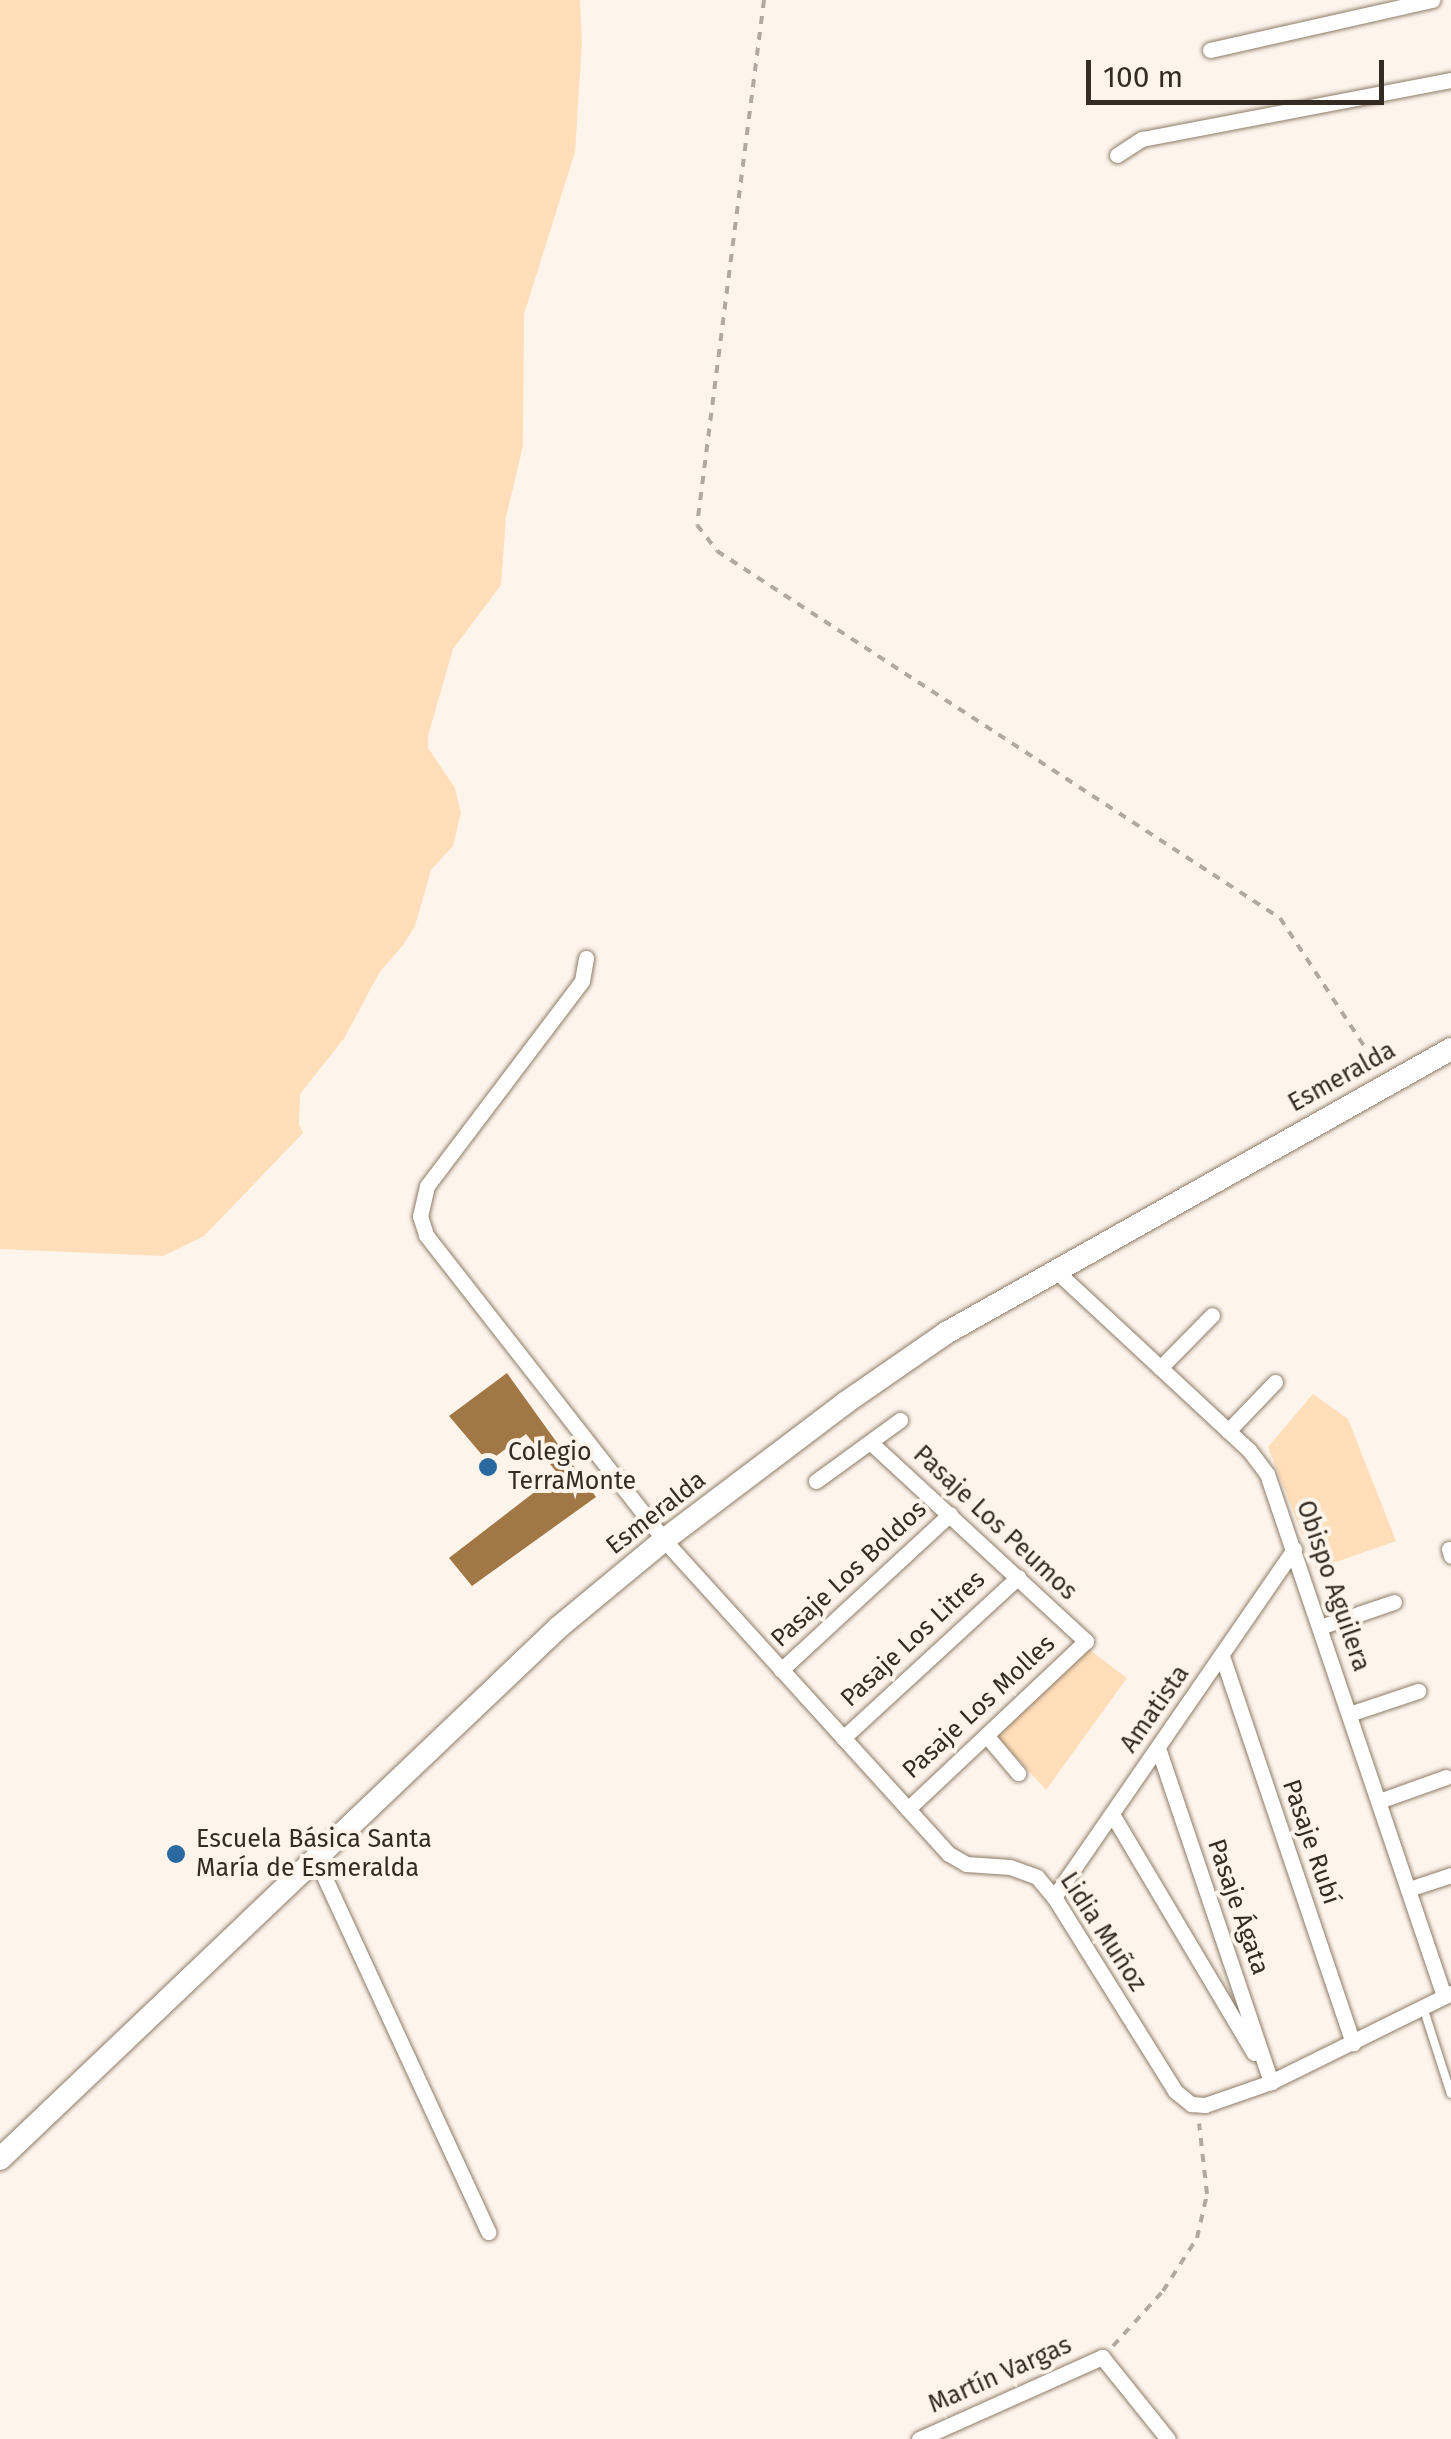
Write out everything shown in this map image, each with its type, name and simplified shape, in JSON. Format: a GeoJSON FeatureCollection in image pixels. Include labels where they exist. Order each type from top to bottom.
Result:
{"type":"FeatureCollection","features":[{"type":"Feature","properties":{"kind":"street"},"geometry":{"type":"LineString","coordinates":[[1210,50],[1432,0]]}},
{"type":"Feature","properties":{"kind":"street"},"geometry":{"type":"LineString","coordinates":[[1117,155],[1142,139],[1451,80]]}},
{"type":"Feature","properties":{"kind":"street","name":"Lidia Muñoz"},"geometry":{"type":"LineString","coordinates":[[586,958],[582,981],[427,1186],[420,1216],[426,1235],[664,1540],[949,1854],[966,1864],[1010,1866],[1037,1877],[1054,1897],[1175,2090],[1191,2104]]}},
{"type":"Feature","properties":{"kind":"street","name":"Esmeralda"},"geometry":{"type":"LineString","coordinates":[[0,2160],[559,1626],[664,1540],[895,1367],[1054,1269],[1451,1049]]}},
{"type":"Feature","properties":{"kind":"street","name":"Obispo Aguilera"},"geometry":{"type":"LineString","coordinates":[[1054,1269],[1228,1431],[1267,1474],[1448,1995]]}},
{"type":"Feature","properties":{"kind":"street"},"geometry":{"type":"LineString","coordinates":[[1160,1368],[1212,1315]]}},
{"type":"Feature","properties":{"kind":"street"},"geometry":{"type":"LineString","coordinates":[[1228,1431],[1274,1382]]}},
{"type":"Feature","properties":{"kind":"street"},"geometry":{"type":"LineString","coordinates":[[816,1481],[900,1420]]}},
{"type":"Feature","properties":{"kind":"street","name":"Pasaje Los Peumos"},"geometry":{"type":"LineString","coordinates":[[870,1442],[1086,1641]]}},
{"type":"Feature","properties":{"kind":"street","name":"Pasaje Los Boldos"},"geometry":{"type":"LineString","coordinates":[[781,1670],[950,1514]]}},
{"type":"Feature","properties":{"kind":"street","name":"Amatista"},"geometry":{"type":"LineString","coordinates":[[1054,1897],[1294,1549]]}},
{"type":"Feature","properties":{"kind":"street","name":"Pasaje Los Litres"},"geometry":{"type":"LineString","coordinates":[[843,1738],[1018,1577]]}},
{"type":"Feature","properties":{"kind":"street"},"geometry":{"type":"LineString","coordinates":[[1320,1627],[1394,1602]]}},
{"type":"Feature","properties":{"kind":"street","name":"Pasaje Los Molles"},"geometry":{"type":"LineString","coordinates":[[908,1809],[1086,1641]]}},
{"type":"Feature","properties":{"kind":"street","name":"Pasaje Rubí"},"geometry":{"type":"LineString","coordinates":[[1222,1656],[1353,2043]]}},
{"type":"Feature","properties":{"kind":"street"},"geometry":{"type":"LineString","coordinates":[[1349,1714],[1418,1690]]}},
{"type":"Feature","properties":{"kind":"street"},"geometry":{"type":"LineString","coordinates":[[986,1735],[1018,1773]]}},
{"type":"Feature","properties":{"kind":"street","name":"Pasaje Ágata"},"geometry":{"type":"LineString","coordinates":[[1158,1748],[1271,2082]]}},
{"type":"Feature","properties":{"kind":"street"},"geometry":{"type":"LineString","coordinates":[[1379,1801],[1446,1776]]}},
{"type":"Feature","properties":{"kind":"street"},"geometry":{"type":"LineString","coordinates":[[1112,1814],[1271,2082]]}},
{"type":"Feature","properties":{"kind":"street"},"geometry":{"type":"LineString","coordinates":[[316,1860],[488,2232]]}},
{"type":"Feature","properties":{"kind":"street"},"geometry":{"type":"LineString","coordinates":[[1408,1889],[1451,1875]]}},
{"type":"Feature","properties":{"kind":"street"},"geometry":{"type":"LineString","coordinates":[[1191,2104],[1206,2105],[1271,2082],[1448,1995]]}},
{"type":"Feature","properties":{"kind":"street"},"geometry":{"type":"LineString","coordinates":[[1102,2357],[1168,2439]]}},
{"type":"Feature","properties":{"kind":"street","name":"Martín Vargas"},"geometry":{"type":"LineString","coordinates":[[918,2439],[1102,2357]]}},
{"type":"Feature","properties":{"kind":"lane"},"geometry":{"type":"LineString","coordinates":[[1424,2007],[1451,2094]]}},
{"type":"Feature","properties":{"kind":"path"},"geometry":{"type":"LineString","coordinates":[[764,0],[697,525],[716,551],[1280,918],[1389,1083]]}},
{"type":"Feature","properties":{"kind":"path"},"geometry":{"type":"LineString","coordinates":[[1102,2357],[1163,2291],[1197,2238],[1207,2194],[1202,2131],[1191,2104]]}},
{"type":"Feature","properties":{"kind":"shaded area"},"geometry":{"type":"Polygon","coordinates":[[[0,0],[580,0],[582,42],[575,152],[524,314],[523,446],[506,517],[501,585],[453,649],[428,736],[428,748],[455,788],[461,813],[453,846],[431,870],[415,926],[404,944],[379,973],[345,1037],[300,1094],[299,1124],[303,1133],[204,1236],[163,1256],[0,1249],[0,0]]]}},
{"type":"Feature","properties":{"kind":"shaded area"},"geometry":{"type":"Polygon","coordinates":[[[1313,1394],[1348,1419],[1396,1541],[1316,1569],[1268,1447],[1313,1394]]]}},
{"type":"Feature","properties":{"kind":"shaded area"},"geometry":{"type":"Polygon","coordinates":[[[1087,1648],[1127,1678],[1046,1790],[995,1734],[1087,1648]]]}},
{"type":"Feature","properties":{"kind":"building"},"geometry":{"type":"Polygon","coordinates":[[[507,1373],[596,1497],[472,1586],[449,1558],[558,1474],[526,1434],[488,1462],[449,1416],[507,1373]]]}},
{"type":"Feature","properties":{"kind":"place","name":"Colegio TerraMonte"},"geometry":{"type":"Point","coordinates":[488,1467]}},
{"type":"Feature","properties":{"kind":"place","name":"Escuela Básica Santa María de Esmeralda"},"geometry":{"type":"Point","coordinates":[176,1854]}}]}
